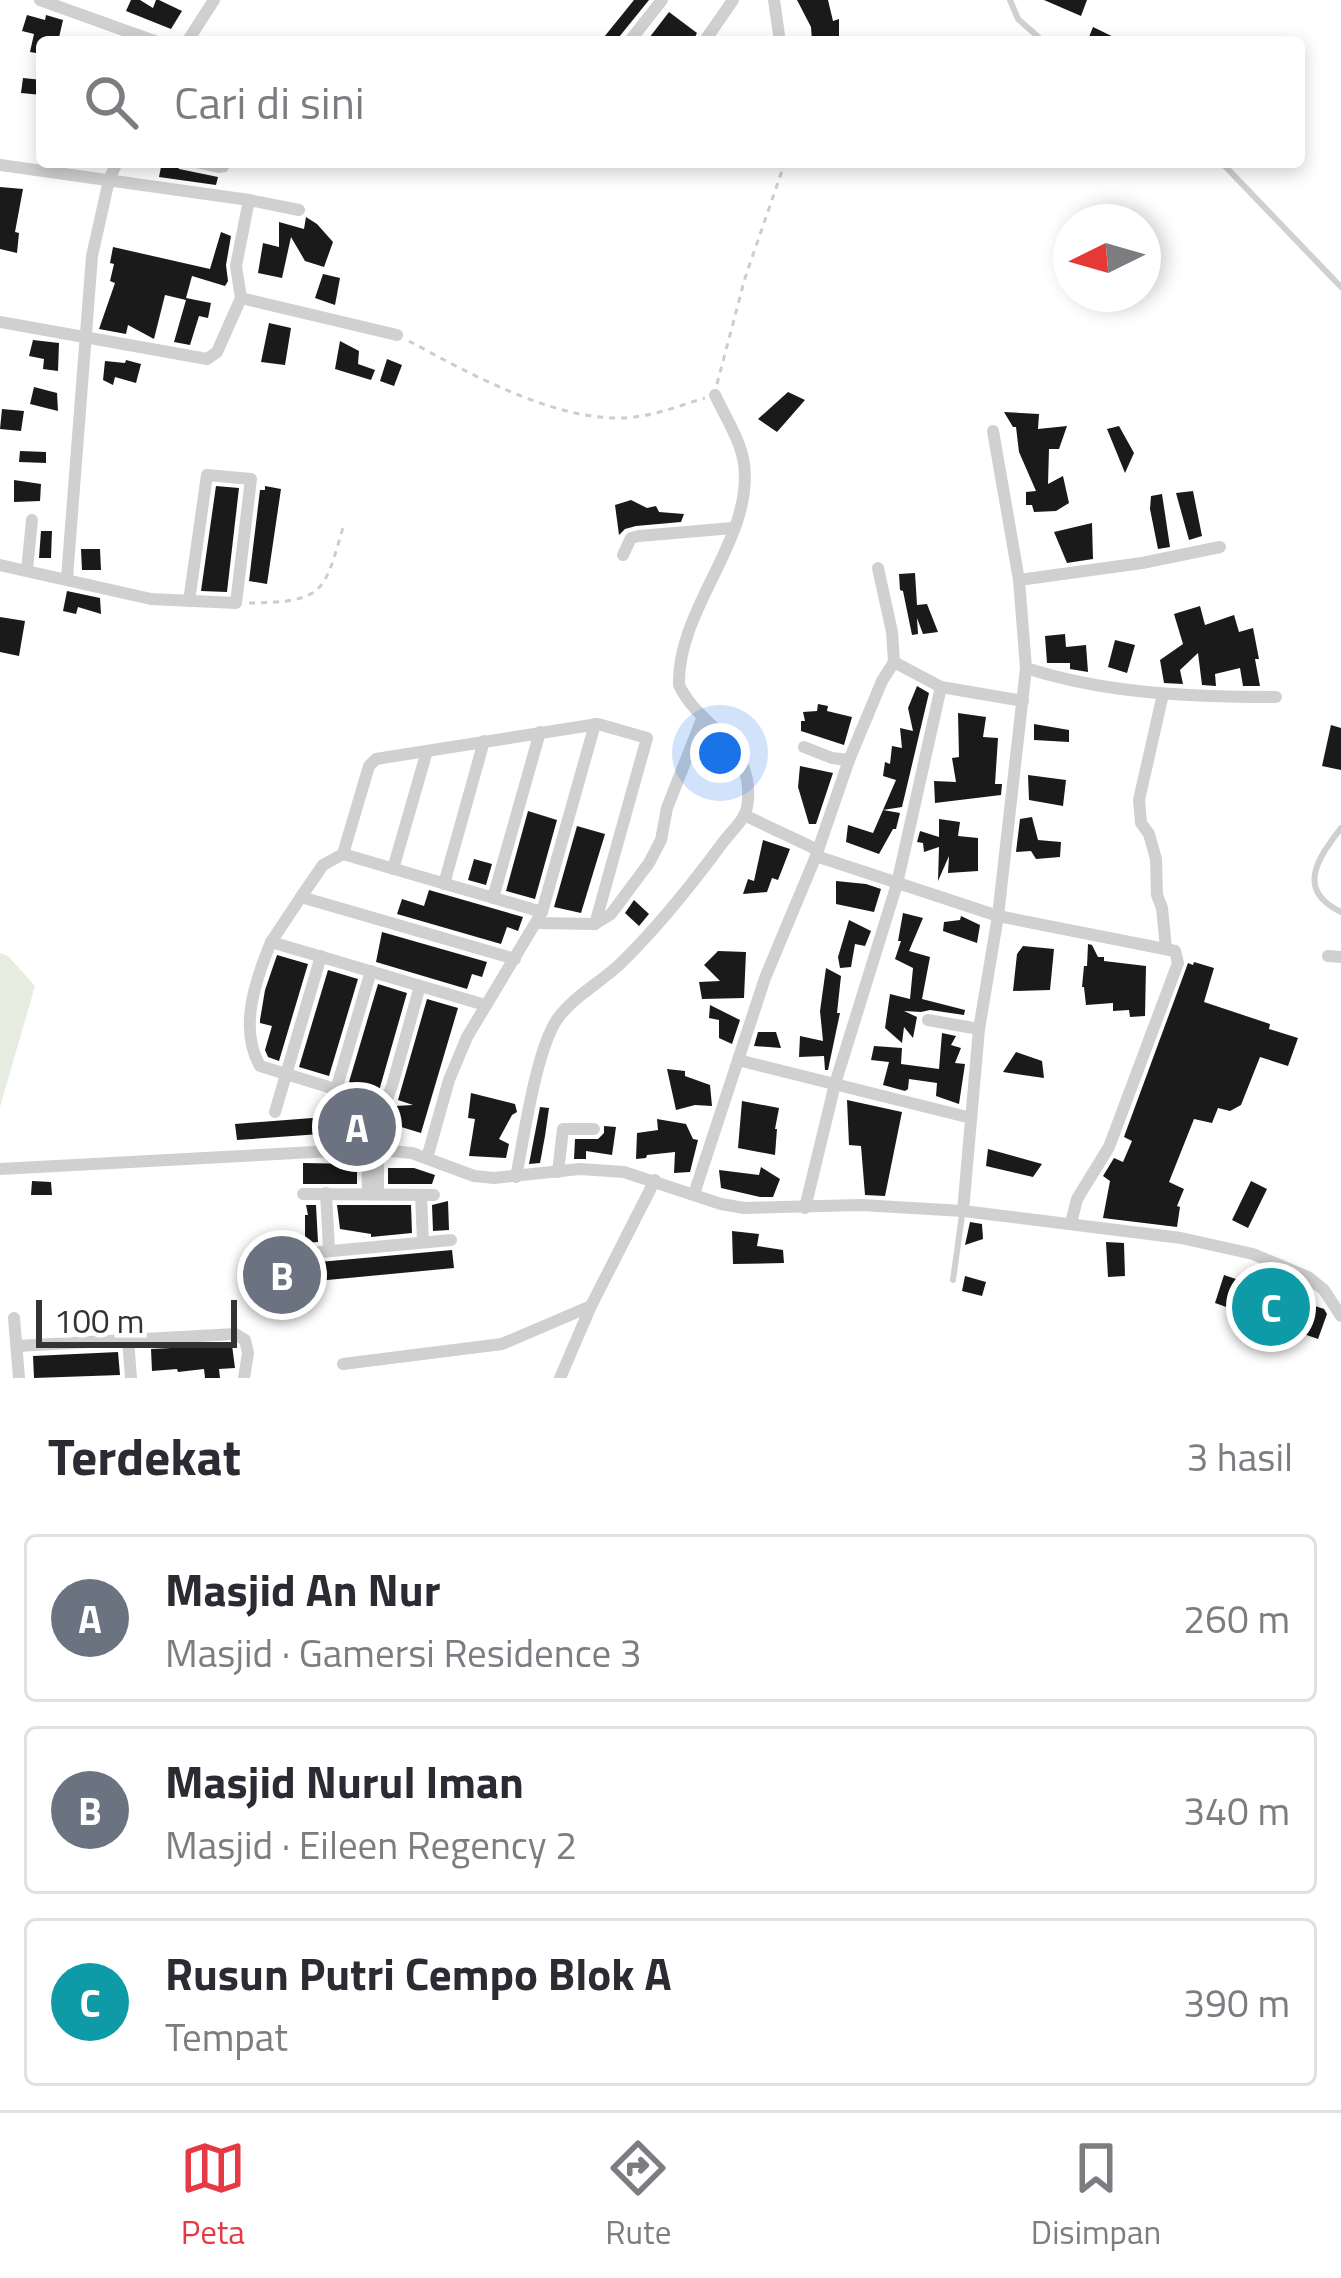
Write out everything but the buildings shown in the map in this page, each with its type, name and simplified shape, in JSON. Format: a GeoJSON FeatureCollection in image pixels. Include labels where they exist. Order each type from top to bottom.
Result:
{"type":"FeatureCollection","features":[{"type":"Feature","properties":{"kind":"street"},"geometry":{"type":"LineString","coordinates":[[40,0],[140,36]]}},
{"type":"Feature","properties":{"kind":"street"},"geometry":{"type":"LineString","coordinates":[[192,36],[214,0]]}},
{"type":"Feature","properties":{"kind":"street"},"geometry":{"type":"LineString","coordinates":[[634,36],[662,0]]}},
{"type":"Feature","properties":{"kind":"street"},"geometry":{"type":"LineString","coordinates":[[708,36],[733,0]]}},
{"type":"Feature","properties":{"kind":"street"},"geometry":{"type":"LineString","coordinates":[[774,0],[779,36]]}},
{"type":"Feature","properties":{"kind":"street"},"geometry":{"type":"LineString","coordinates":[[0,165],[298,210]]}},
{"type":"Feature","properties":{"kind":"street"},"geometry":{"type":"LineString","coordinates":[[67,578],[92,256],[114,168]]}},
{"type":"Feature","properties":{"kind":"street"},"geometry":{"type":"LineString","coordinates":[[0,322],[207,358],[217,352],[241,298],[236,266],[249,200]]}},
{"type":"Feature","properties":{"kind":"street"},"geometry":{"type":"LineString","coordinates":[[241,298],[397,335]]}},
{"type":"Feature","properties":{"kind":"street"},"geometry":{"type":"LineString","coordinates":[[516,1177],[547,1038],[556,1021],[617,967],[679,902],[745,814],[748,781],[741,759],[681,692],[678,677],[690,626],[744,497],[743,458],[715,395]]}},
{"type":"Feature","properties":{"kind":"street"},"geometry":{"type":"LineString","coordinates":[[963,1211],[979,1029],[998,916],[1026,668],[1019,580],[992,431]]}},
{"type":"Feature","properties":{"kind":"street"},"geometry":{"type":"LineString","coordinates":[[0,565],[151,599],[189,601],[236,603],[253,482],[248,478],[211,473],[205,478],[189,601]]}},
{"type":"Feature","properties":{"kind":"street"},"geometry":{"type":"LineString","coordinates":[[27,570],[32,520]]}},
{"type":"Feature","properties":{"kind":"street"},"geometry":{"type":"LineString","coordinates":[[622,555],[632,538],[639,536],[733,528]]}},
{"type":"Feature","properties":{"kind":"street"},"geometry":{"type":"LineString","coordinates":[[1019,580],[1220,547]]}},
{"type":"Feature","properties":{"kind":"street"},"geometry":{"type":"LineString","coordinates":[[694,1194],[765,978],[849,760],[894,662],[878,568]]}},
{"type":"Feature","properties":{"kind":"street"},"geometry":{"type":"LineString","coordinates":[[894,662],[941,687],[1023,701]]}},
{"type":"Feature","properties":{"kind":"street"},"geometry":{"type":"LineString","coordinates":[[1026,668],[1062,680],[1163,694],[1276,697]]}},
{"type":"Feature","properties":{"kind":"street"},"geometry":{"type":"LineString","coordinates":[[805,1208],[835,1084],[897,884],[941,687]]}},
{"type":"Feature","properties":{"kind":"street"},"geometry":{"type":"LineString","coordinates":[[1163,694],[1139,800],[1141,824],[1156,859],[1166,948]]}},
{"type":"Feature","properties":{"kind":"street"},"geometry":{"type":"LineString","coordinates":[[343,854],[493,898],[540,918],[595,924],[611,914],[649,863],[702,719]]}},
{"type":"Feature","properties":{"kind":"street"},"geometry":{"type":"LineString","coordinates":[[384,1104],[260,1066],[249,1023],[271,942],[323,865],[343,854],[372,762],[596,724],[647,737],[595,924]]}},
{"type":"Feature","properties":{"kind":"street"},"geometry":{"type":"LineString","coordinates":[[427,1158],[466,1037],[540,918],[596,724]]}},
{"type":"Feature","properties":{"kind":"street"},"geometry":{"type":"LineString","coordinates":[[493,898],[540,732]]}},
{"type":"Feature","properties":{"kind":"street"},"geometry":{"type":"LineString","coordinates":[[444,884],[484,741]]}},
{"type":"Feature","properties":{"kind":"street"},"geometry":{"type":"LineString","coordinates":[[804,747],[849,760]]}},
{"type":"Feature","properties":{"kind":"street"},"geometry":{"type":"LineString","coordinates":[[393,868],[427,751]]}},
{"type":"Feature","properties":{"kind":"street"},"geometry":{"type":"LineString","coordinates":[[745,814],[817,853],[897,884],[998,916],[1175,951],[1178,963],[1109,1147],[1077,1199],[1071,1223]]}},
{"type":"Feature","properties":{"kind":"street"},"geometry":{"type":"LineString","coordinates":[[301,897],[515,959]]}},
{"type":"Feature","properties":{"kind":"street"},"geometry":{"type":"LineString","coordinates":[[271,942],[485,1005]]}},
{"type":"Feature","properties":{"kind":"street"},"geometry":{"type":"LineString","coordinates":[[275,1112],[321,956]]}},
{"type":"Feature","properties":{"kind":"street"},"geometry":{"type":"LineString","coordinates":[[336,1090],[371,971]]}},
{"type":"Feature","properties":{"kind":"street"},"geometry":{"type":"LineString","coordinates":[[373,1194],[378,1120],[420,986]]}},
{"type":"Feature","properties":{"kind":"street"},"geometry":{"type":"LineString","coordinates":[[928,1020],[979,1029]]}},
{"type":"Feature","properties":{"kind":"street"},"geometry":{"type":"LineString","coordinates":[[738,1060],[971,1118]]}},
{"type":"Feature","properties":{"kind":"street"},"geometry":{"type":"LineString","coordinates":[[558,1172],[562,1129],[594,1129]]}},
{"type":"Feature","properties":{"kind":"street"},"geometry":{"type":"LineString","coordinates":[[0,1169],[373,1149],[427,1158],[474,1176],[604,1169],[744,1208],[862,1205],[963,1211],[1209,1243],[1307,1276],[1335,1296],[1341,1316]]}},
{"type":"Feature","properties":{"kind":"street"},"geometry":{"type":"LineString","coordinates":[[560,1378],[655,1180]]}},
{"type":"Feature","properties":{"kind":"street"},"geometry":{"type":"LineString","coordinates":[[326,1192],[329,1250]]}},
{"type":"Feature","properties":{"kind":"street"},"geometry":{"type":"LineString","coordinates":[[303,1194],[428,1195],[422,1242]]}},
{"type":"Feature","properties":{"kind":"street"},"geometry":{"type":"LineString","coordinates":[[299,1254],[451,1240]]}},
{"type":"Feature","properties":{"kind":"street"},"geometry":{"type":"LineString","coordinates":[[343,1364],[502,1344],[591,1306]]}},
{"type":"Feature","properties":{"kind":"street"},"geometry":{"type":"LineString","coordinates":[[14,1318],[19,1378]]}},
{"type":"Feature","properties":{"kind":"street"},"geometry":{"type":"LineString","coordinates":[[16,1346],[239,1335],[248,1353],[244,1378]]}},
{"type":"Feature","properties":{"kind":"street"},"geometry":{"type":"LineString","coordinates":[[128,1339],[130,1378]]}},
{"type":"Feature","properties":{"kind":"lane"},"geometry":{"type":"LineString","coordinates":[[1010,0],[1018,19],[1037,36]]}},
{"type":"Feature","properties":{"kind":"lane"},"geometry":{"type":"LineString","coordinates":[[1227,168],[1341,287]]}},
{"type":"Feature","properties":{"kind":"lane"},"geometry":{"type":"LineString","coordinates":[[1341,828],[1315,867],[1312,881],[1318,893],[1341,912]]}},
{"type":"Feature","properties":{"kind":"lane"},"geometry":{"type":"LineString","coordinates":[[953,1280],[963,1211]]}},
{"type":"Feature","properties":{"kind":"path"},"geometry":{"type":"LineString","coordinates":[[397,335],[505,390],[594,417],[639,417],[715,395],[745,278],[783,168]]}},
{"type":"Feature","properties":{"kind":"path"},"geometry":{"type":"LineString","coordinates":[[236,603],[280,602],[315,594],[330,573],[344,524]]}},
{"type":"Feature","properties":{"kind":"shaded area"},"geometry":{"type":"Polygon","coordinates":[[[0,953],[35,986],[0,1107],[0,953]]]}},
{"type":"Feature","properties":{"kind":"place","name":"Masjid An Nur"},"geometry":{"type":"Point","coordinates":[357,1127]}},
{"type":"Feature","properties":{"kind":"place","name":"Masjid Nurul Iman"},"geometry":{"type":"Point","coordinates":[282,1275]}},
{"type":"Feature","properties":{"kind":"place","name":"Rusun Putri Cempo Blok A"},"geometry":{"type":"Point","coordinates":[1271,1307]}}]}
